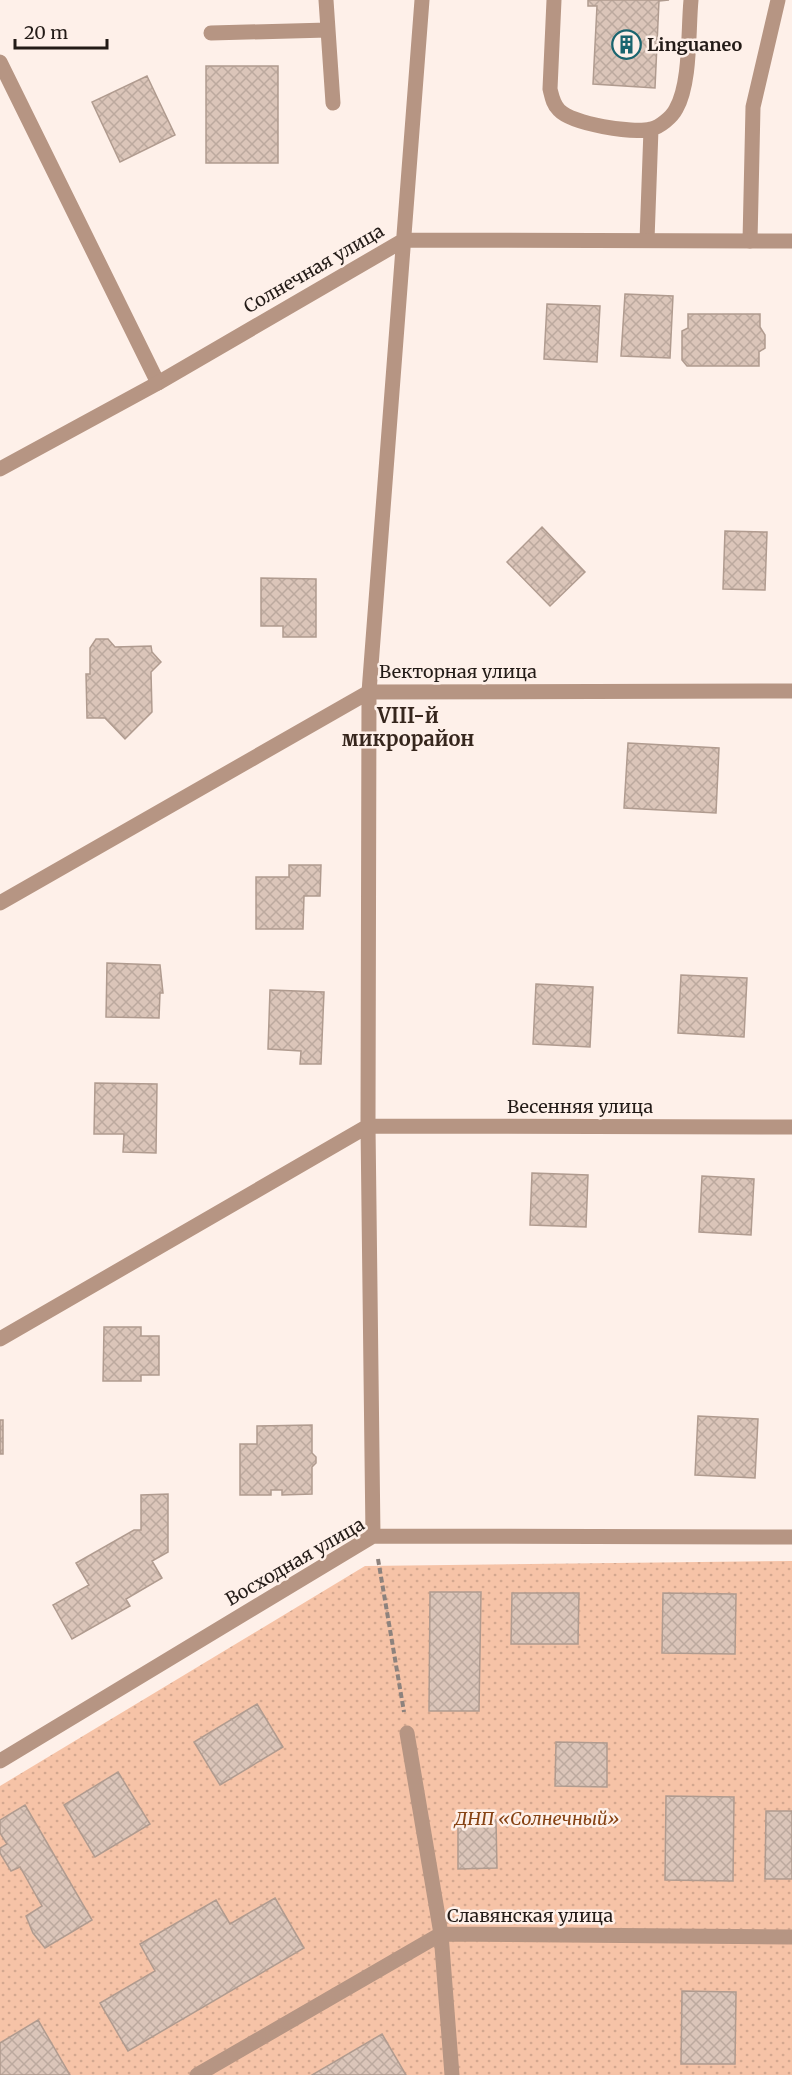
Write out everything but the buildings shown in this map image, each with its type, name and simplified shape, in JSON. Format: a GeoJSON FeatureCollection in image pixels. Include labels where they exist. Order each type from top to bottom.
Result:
{"type":"FeatureCollection","features":[{"type":"Feature","properties":{"kind":"street"},"geometry":{"type":"LineString","coordinates":[[326,0],[333,103]]}},
{"type":"Feature","properties":{"kind":"street"},"geometry":{"type":"LineString","coordinates":[[374,1536],[368,1126],[369,692],[422,0]]}},
{"type":"Feature","properties":{"kind":"street"},"geometry":{"type":"LineString","coordinates":[[554,0],[550,89],[554,103],[560,111],[583,124],[651,129],[671,117],[677,108],[684,81],[691,0]]}},
{"type":"Feature","properties":{"kind":"street"},"geometry":{"type":"LineString","coordinates":[[750,241],[753,107],[778,0]]}},
{"type":"Feature","properties":{"kind":"street"},"geometry":{"type":"LineString","coordinates":[[211,33],[328,30]]}},
{"type":"Feature","properties":{"kind":"street"},"geometry":{"type":"LineString","coordinates":[[0,62],[158,383]]}},
{"type":"Feature","properties":{"kind":"street"},"geometry":{"type":"LineString","coordinates":[[647,240],[651,129]]}},
{"type":"Feature","properties":{"kind":"street","name":"Солнечная улица"},"geometry":{"type":"LineString","coordinates":[[0,468],[158,383],[404,240],[792,241]]}},
{"type":"Feature","properties":{"kind":"street","name":"Векторная улица"},"geometry":{"type":"LineString","coordinates":[[0,903],[369,692],[792,691]]}},
{"type":"Feature","properties":{"kind":"street"},"geometry":{"type":"LineString","coordinates":[[0,1339],[368,1126]]}},
{"type":"Feature","properties":{"kind":"street","name":"Весенняя улица"},"geometry":{"type":"LineString","coordinates":[[368,1126],[792,1127]]}},
{"type":"Feature","properties":{"kind":"street","name":"Восходная улица"},"geometry":{"type":"LineString","coordinates":[[0,1761],[374,1536],[792,1536]]}},
{"type":"Feature","properties":{"kind":"street"},"geometry":{"type":"LineString","coordinates":[[407,1733],[441,1934],[452,2075]]}},
{"type":"Feature","properties":{"kind":"street","name":"Славянская улица"},"geometry":{"type":"LineString","coordinates":[[197,2075],[441,1934],[792,1937]]}},
{"type":"Feature","properties":{"kind":"path"},"geometry":{"type":"LineString","coordinates":[[374,1536],[407,1733]]}},
{"type":"Feature","properties":{"kind":"green space","name":"ДНП «Солнечный»"},"geometry":{"type":"Polygon","coordinates":[[[792,1561],[792,2075],[0,2075],[0,1786],[365,1566],[792,1561]]]}},
{"type":"Feature","properties":{"kind":"place","name":"Linguaneo"},"geometry":{"type":"Point","coordinates":[626,45]}},
{"type":"Feature","properties":{"kind":"district","name":"VIII-й микрорайон"},"geometry":{"type":"Point","coordinates":[408,728]}}]}
